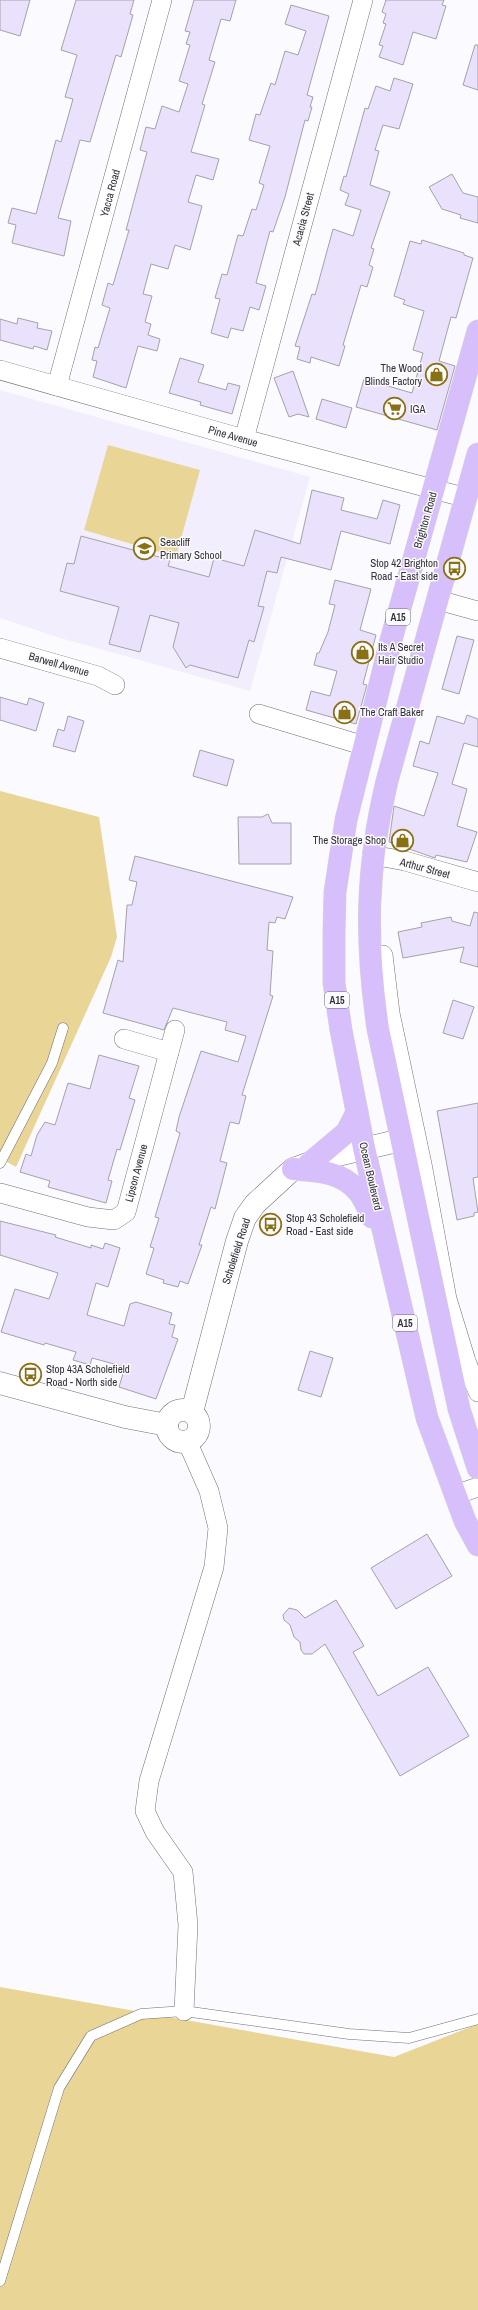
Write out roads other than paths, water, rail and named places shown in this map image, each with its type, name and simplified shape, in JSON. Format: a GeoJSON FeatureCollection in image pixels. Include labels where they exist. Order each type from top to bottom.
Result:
{"type":"FeatureCollection","features":[{"type":"Feature","properties":{"kind":"main road","name":"Brighton Road"},"geometry":{"type":"LineString","coordinates":[[340,850],[346,820],[391,640],[477,337]]}},
{"type":"Feature","properties":{"kind":"main road"},"geometry":{"type":"LineString","coordinates":[[478,454],[387,781],[376,827],[372,855],[370,908],[372,986],[378,1029],[459,1409],[478,1468]]}},
{"type":"Feature","properties":{"kind":"main road","name":"Ocean Boulevard"},"geometry":{"type":"LineString","coordinates":[[340,850],[335,892],[334,983],[341,1030],[364,1148],[427,1418],[466,1521],[478,1545]]}},
{"type":"Feature","properties":{"kind":"main road"},"geometry":{"type":"LineString","coordinates":[[301,1167],[347,1132],[357,1112]]}},
{"type":"Feature","properties":{"kind":"main road"},"geometry":{"type":"LineString","coordinates":[[301,1167],[327,1171],[343,1179],[358,1190],[386,1243]]}},
{"type":"Feature","properties":{"kind":"street","name":"Yacca Road"},"geometry":{"type":"LineString","coordinates":[[57,386],[162,0]]}},
{"type":"Feature","properties":{"kind":"street","name":"Acacia Street"},"geometry":{"type":"LineString","coordinates":[[244,439],[363,0]]}},
{"type":"Feature","properties":{"kind":"street","name":"Pine Avenue"},"geometry":{"type":"LineString","coordinates":[[0,370],[244,439],[467,498]]}},
{"type":"Feature","properties":{"kind":"street"},"geometry":{"type":"LineString","coordinates":[[438,600],[478,611]]}},
{"type":"Feature","properties":{"kind":"street","name":"Barwell Avenue"},"geometry":{"type":"LineString","coordinates":[[0,648],[98,676],[116,685]]}},
{"type":"Feature","properties":{"kind":"street"},"geometry":{"type":"LineString","coordinates":[[259,714],[365,746]]}},
{"type":"Feature","properties":{"kind":"street","name":"Arthur Street"},"geometry":{"type":"LineString","coordinates":[[372,855],[405,861],[478,882]]}},
{"type":"Feature","properties":{"kind":"street"},"geometry":{"type":"LineString","coordinates":[[383,955],[390,1013],[422,1164],[448,1300],[466,1361],[478,1392]]}},
{"type":"Feature","properties":{"kind":"street","name":"Lipson Avenue"},"geometry":{"type":"LineString","coordinates":[[0,1193],[88,1217],[114,1220],[126,1212],[175,1030]]}},
{"type":"Feature","properties":{"kind":"street"},"geometry":{"type":"LineString","coordinates":[[124,1039],[169,1052]]}},
{"type":"Feature","properties":{"kind":"street","name":"Scholefield Road"},"geometry":{"type":"LineString","coordinates":[[192,1412],[237,1241],[246,1218],[255,1204],[301,1167],[364,1148],[401,1140]]}},
{"type":"Feature","properties":{"kind":"street"},"geometry":{"type":"LineString","coordinates":[[0,1384],[125,1416],[167,1425]]}},
{"type":"Feature","properties":{"kind":"street"},"geometry":{"type":"LineString","coordinates":[[179,1410],[192,1412],[196,1417],[198,1430],[192,1439],[181,1442],[170,1436],[167,1425],[168,1418],[179,1410]]}},
{"type":"Feature","properties":{"kind":"street"},"geometry":{"type":"LineString","coordinates":[[184,2011],[188,1925],[183,1872],[155,1832],[145,1811],[149,1781],[214,1567],[218,1528],[209,1491],[187,1441]]}},
{"type":"Feature","properties":{"kind":"street"},"geometry":{"type":"LineString","coordinates":[[456,1495],[478,1487]]}},
{"type":"Feature","properties":{"kind":"lane"},"geometry":{"type":"LineString","coordinates":[[0,1163],[52,1063],[63,1028]]}},
{"type":"Feature","properties":{"kind":"lane"},"geometry":{"type":"LineString","coordinates":[[0,2281],[60,2088],[91,2036],[141,2014],[184,2011],[349,2034],[409,2038],[478,2019]]}},
{"type":"Feature","properties":{"kind":"place","name":"The Wood Blinds Factory"},"geometry":{"type":"Point","coordinates":[437,374]}},
{"type":"Feature","properties":{"kind":"place","name":"IGA"},"geometry":{"type":"Point","coordinates":[395,409]}},
{"type":"Feature","properties":{"kind":"place","name":"Seacliff Primary School"},"geometry":{"type":"Point","coordinates":[145,548]}},
{"type":"Feature","properties":{"kind":"place","name":"Stop 42 Brighton Road - East side"},"geometry":{"type":"Point","coordinates":[454,569]}},
{"type":"Feature","properties":{"kind":"place","name":"Its A Secret Hair Studio"},"geometry":{"type":"Point","coordinates":[362,653]}},
{"type":"Feature","properties":{"kind":"place","name":"The Craft Baker"},"geometry":{"type":"Point","coordinates":[345,712]}},
{"type":"Feature","properties":{"kind":"place","name":"The Storage Shop"},"geometry":{"type":"Point","coordinates":[402,840]}},
{"type":"Feature","properties":{"kind":"place","name":"Stop 43 Scholefield Road - East side"},"geometry":{"type":"Point","coordinates":[270,1224]}},
{"type":"Feature","properties":{"kind":"place","name":"Stop 43A Scholefield Road - North side"},"geometry":{"type":"Point","coordinates":[31,1375]}}]}
